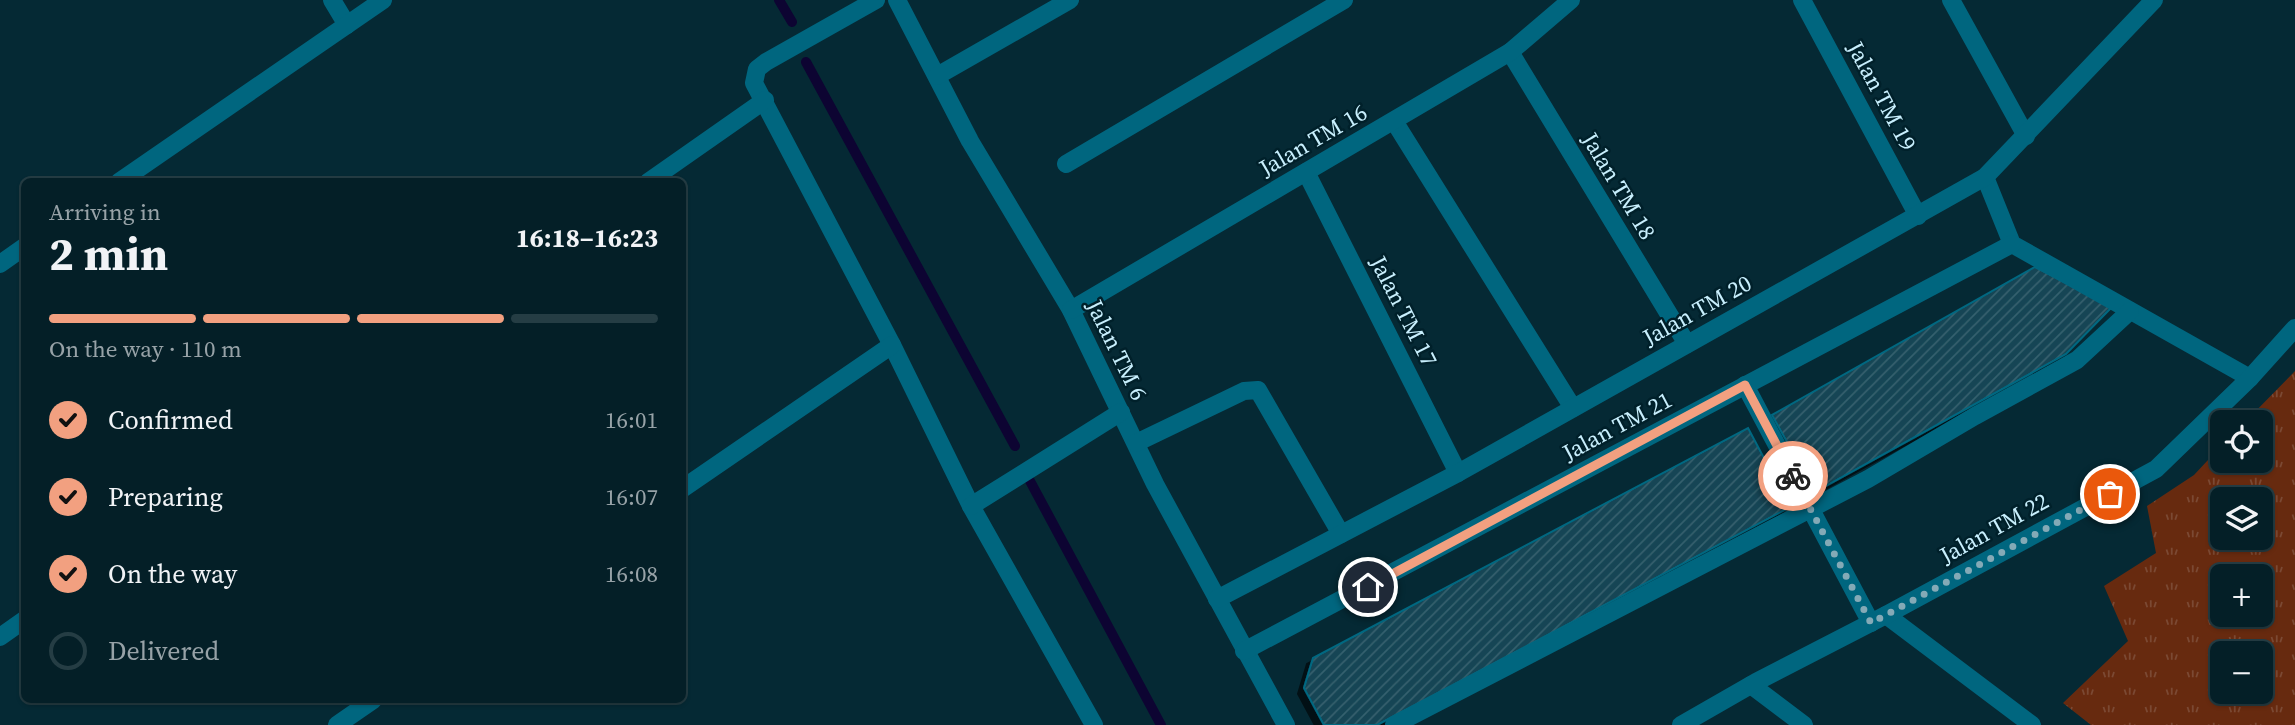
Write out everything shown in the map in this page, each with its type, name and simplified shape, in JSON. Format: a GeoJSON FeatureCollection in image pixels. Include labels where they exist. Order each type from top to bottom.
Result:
{"type":"FeatureCollection","features":[{"type":"Feature","properties":{"kind":"street"},"geometry":{"type":"LineString","coordinates":[[332,0],[347,24]]}},
{"type":"Feature","properties":{"kind":"street"},"geometry":{"type":"LineString","coordinates":[[125,178],[383,0]]}},
{"type":"Feature","properties":{"kind":"street"},"geometry":{"type":"LineString","coordinates":[[876,0],[766,62],[757,69],[754,83],[892,345],[971,506],[1094,725]]}},
{"type":"Feature","properties":{"kind":"street","name":"Jalan TM 6"},"geometry":{"type":"LineString","coordinates":[[897,0],[970,141],[1072,310],[1136,443],[1244,651],[1286,725]]}},
{"type":"Feature","properties":{"kind":"street"},"geometry":{"type":"LineString","coordinates":[[937,76],[1070,0]]}},
{"type":"Feature","properties":{"kind":"street"},"geometry":{"type":"LineString","coordinates":[[1066,164],[1344,0]]}},
{"type":"Feature","properties":{"kind":"street"},"geometry":{"type":"LineString","coordinates":[[1951,0],[2026,136]]}},
{"type":"Feature","properties":{"kind":"street","name":"Jalan TM 20"},"geometry":{"type":"LineString","coordinates":[[1217,599],[1458,473],[1985,177],[2154,0]]}},
{"type":"Feature","properties":{"kind":"street","name":"Jalan TM 19"},"geometry":{"type":"LineString","coordinates":[[1807,1],[1918,216]]}},
{"type":"Feature","properties":{"kind":"street","name":"Jalan TM 16"},"geometry":{"type":"LineString","coordinates":[[1072,310],[1510,52],[1562,3]]}},
{"type":"Feature","properties":{"kind":"street","name":"Jalan TM 18"},"geometry":{"type":"LineString","coordinates":[[1510,52],[1687,344]]}},
{"type":"Feature","properties":{"kind":"street"},"geometry":{"type":"LineString","coordinates":[[654,178],[765,100]]}},
{"type":"Feature","properties":{"kind":"street"},"geometry":{"type":"LineString","coordinates":[[1394,121],[1573,408]]}},
{"type":"Feature","properties":{"kind":"street","name":"Jalan TM 17"},"geometry":{"type":"LineString","coordinates":[[1306,172],[1458,473]]}},
{"type":"Feature","properties":{"kind":"street"},"geometry":{"type":"LineString","coordinates":[[1985,177],[2012,244],[2250,378]]}},
{"type":"Feature","properties":{"kind":"street","name":"Jalan TM 21"},"geometry":{"type":"LineString","coordinates":[[1244,651],[2012,244]]}},
{"type":"Feature","properties":{"kind":"street"},"geometry":{"type":"LineString","coordinates":[[0,264],[21,249]]}},
{"type":"Feature","properties":{"kind":"street"},"geometry":{"type":"LineString","coordinates":[[1394,725],[1868,479],[2077,360],[2130,311]]}},
{"type":"Feature","properties":{"kind":"street","name":"Jalan TM 22"},"geometry":{"type":"LineString","coordinates":[[1681,725],[2156,469],[2250,378],[2295,328]]}},
{"type":"Feature","properties":{"kind":"street"},"geometry":{"type":"LineString","coordinates":[[686,486],[892,345]]}},
{"type":"Feature","properties":{"kind":"street"},"geometry":{"type":"LineString","coordinates":[[1745,385],[1810,509],[1878,619],[2032,725]]}},
{"type":"Feature","properties":{"kind":"street"},"geometry":{"type":"LineString","coordinates":[[1136,443],[1244,391],[1258,390],[1341,534]]}},
{"type":"Feature","properties":{"kind":"street"},"geometry":{"type":"LineString","coordinates":[[971,506],[1121,412]]}},
{"type":"Feature","properties":{"kind":"street"},"geometry":{"type":"LineString","coordinates":[[0,638],[21,622]]}},
{"type":"Feature","properties":{"kind":"street"},"geometry":{"type":"LineString","coordinates":[[1751,685],[1804,725]]}},
{"type":"Feature","properties":{"kind":"street"},"geometry":{"type":"LineString","coordinates":[[337,725],[369,703]]}},
{"type":"Feature","properties":{"kind":"green space"},"geometry":{"type":"Polygon","coordinates":[[[2295,371],[2295,725],[2091,725],[2063,703],[2128,641],[2104,586],[2156,553],[2147,506],[2194,475],[2210,458],[2210,473],[2273,473],[2273,410],[2257,410],[2295,371]]]}},
{"type":"Feature","properties":{"kind":"building"},"geometry":{"type":"Polygon","coordinates":[[[2035,267],[2112,307],[2066,354],[1815,492],[1772,415],[2035,267]]]}},
{"type":"Feature","properties":{"kind":"building"},"geometry":{"type":"Polygon","coordinates":[[[1748,428],[1790,507],[1377,725],[1324,725],[1304,688],[1313,658],[1748,428]]]}},
{"type":"Feature","properties":{"kind":"waterway"},"geometry":{"type":"LineString","coordinates":[[779,0],[792,22]]}},
{"type":"Feature","properties":{"kind":"waterway"},"geometry":{"type":"LineString","coordinates":[[806,62],[1015,446]]}},
{"type":"Feature","properties":{"kind":"waterway"},"geometry":{"type":"LineString","coordinates":[[1030,481],[1161,725]]}},
{"type":"Feature","properties":{"kind":"way so far"},"geometry":{"type":"LineString","coordinates":[[1793,476],[1871,623],[2110,494]]}},
{"type":"Feature","properties":{"kind":"route"},"geometry":{"type":"LineString","coordinates":[[1368,587],[1745,385],[1793,476]]}}]}
